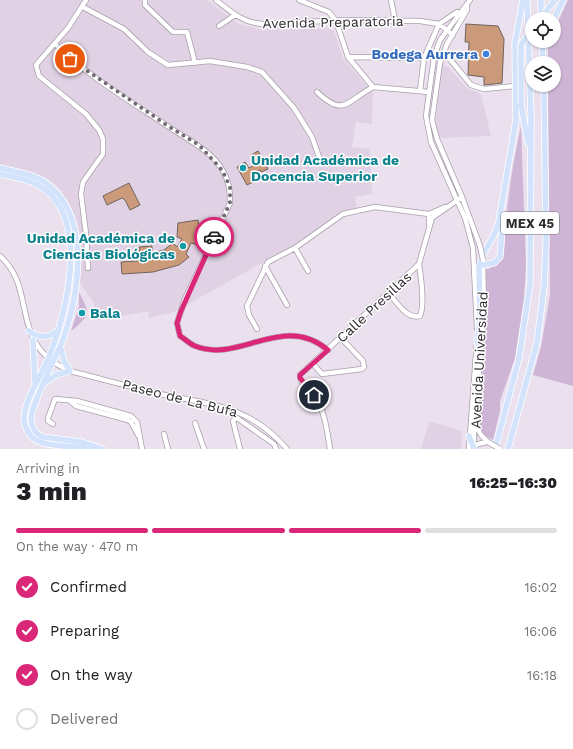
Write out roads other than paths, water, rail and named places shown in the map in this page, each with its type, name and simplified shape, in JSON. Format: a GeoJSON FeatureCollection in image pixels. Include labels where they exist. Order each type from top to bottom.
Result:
{"type":"FeatureCollection","features":[{"type":"Feature","properties":{"kind":"main road"},"geometry":{"type":"LineString","coordinates":[[516,120],[515,43],[523,0]]}},
{"type":"Feature","properties":{"kind":"main road","name":"MEX 45"},"geometry":{"type":"LineString","coordinates":[[495,449],[519,358],[527,308],[531,249],[527,0]]}},
{"type":"Feature","properties":{"kind":"main road"},"geometry":{"type":"LineString","coordinates":[[541,0],[541,12]]}},
{"type":"Feature","properties":{"kind":"main road"},"geometry":{"type":"LineString","coordinates":[[546,12],[554,0]]}},
{"type":"Feature","properties":{"kind":"main road"},"geometry":{"type":"LineString","coordinates":[[557,12],[563,0]]}},
{"type":"Feature","properties":{"kind":"main road"},"geometry":{"type":"LineString","coordinates":[[525,39],[521,45],[521,104],[530,154]]}},
{"type":"Feature","properties":{"kind":"main road","name":"MEX 45"},"geometry":{"type":"LineString","coordinates":[[509,447],[537,343],[544,287],[546,245],[544,92]]}},
{"type":"Feature","properties":{"kind":"main road"},"geometry":{"type":"LineString","coordinates":[[477,343],[480,318],[479,267],[484,253],[496,233],[504,200],[516,120],[521,104]]}},
{"type":"Feature","properties":{"kind":"main road"},"geometry":{"type":"LineString","coordinates":[[0,168],[26,173],[44,182],[63,201],[74,224],[77,240],[77,259],[70,321],[60,346],[34,387]]}},
{"type":"Feature","properties":{"kind":"main road"},"geometry":{"type":"LineString","coordinates":[[0,174],[32,182],[42,188],[55,201],[65,220],[70,241],[67,299],[45,382],[32,414],[32,423],[35,431],[43,437],[82,442],[102,449]]}},
{"type":"Feature","properties":{"kind":"main road"},"geometry":{"type":"LineString","coordinates":[[483,265],[494,263],[500,257],[504,200]]}},
{"type":"Feature","properties":{"kind":"main road"},"geometry":{"type":"LineString","coordinates":[[29,331],[41,337],[52,335],[59,330]]}},
{"type":"Feature","properties":{"kind":"main road"},"geometry":{"type":"LineString","coordinates":[[33,340],[36,376],[24,418],[27,428],[32,437],[43,444],[66,445],[90,449]]}},
{"type":"Feature","properties":{"kind":"main road"},"geometry":{"type":"LineString","coordinates":[[45,382],[56,375],[70,371],[64,362],[60,346]]}},
{"type":"Feature","properties":{"kind":"main road"},"geometry":{"type":"LineString","coordinates":[[469,436],[472,449]]}},
{"type":"Feature","properties":{"kind":"street"},"geometry":{"type":"LineString","coordinates":[[86,0],[83,7],[54,44],[37,62],[36,69],[42,78],[86,114],[99,130],[103,139],[103,154],[83,182],[80,194],[86,234],[88,268]]}},
{"type":"Feature","properties":{"kind":"street"},"geometry":{"type":"LineString","coordinates":[[145,0],[145,5],[173,32],[188,32],[195,63]]}},
{"type":"Feature","properties":{"kind":"street","name":"Avenida Preparatoria"},"geometry":{"type":"LineString","coordinates":[[216,0],[235,15],[255,24],[336,20],[395,20],[439,24]]}},
{"type":"Feature","properties":{"kind":"street"},"geometry":{"type":"LineString","coordinates":[[299,0],[329,12],[336,20],[348,57],[372,87]]}},
{"type":"Feature","properties":{"kind":"street"},"geometry":{"type":"LineString","coordinates":[[390,0],[395,20]]}},
{"type":"Feature","properties":{"kind":"street","name":"Avenida Universidad"},"geometry":{"type":"LineString","coordinates":[[468,2],[460,10],[440,40],[434,57],[426,116],[428,134],[465,218],[473,248],[477,343],[469,436]]}},
{"type":"Feature","properties":{"kind":"street","name":"Avenida Universidad"},"geometry":{"type":"LineString","coordinates":[[468,2],[467,10],[444,52],[438,74],[432,120],[437,139],[462,197],[480,246],[483,265],[484,309],[472,449]]}},
{"type":"Feature","properties":{"kind":"street"},"geometry":{"type":"LineString","coordinates":[[83,7],[124,29],[148,52],[164,64],[174,66],[217,61],[247,66],[262,72],[294,108],[312,137],[319,157]]}},
{"type":"Feature","properties":{"kind":"street"},"geometry":{"type":"LineString","coordinates":[[420,90],[424,58],[439,24],[460,10]]}},
{"type":"Feature","properties":{"kind":"street"},"geometry":{"type":"LineString","coordinates":[[219,26],[235,15]]}},
{"type":"Feature","properties":{"kind":"street"},"geometry":{"type":"LineString","coordinates":[[439,24],[453,35]]}},
{"type":"Feature","properties":{"kind":"street"},"geometry":{"type":"LineString","coordinates":[[54,44],[70,59],[171,128],[199,145],[222,170],[230,187],[230,203],[185,299],[177,323],[180,336],[195,346],[213,349],[230,348],[271,338],[291,335],[305,336],[318,341],[328,350]]}},
{"type":"Feature","properties":{"kind":"street"},"geometry":{"type":"LineString","coordinates":[[444,52],[471,85],[484,89],[515,86]]}},
{"type":"Feature","properties":{"kind":"street"},"geometry":{"type":"LineString","coordinates":[[348,57],[424,58]]}},
{"type":"Feature","properties":{"kind":"street"},"geometry":{"type":"LineString","coordinates":[[317,92],[334,106],[350,104],[372,87],[420,90],[429,92]]}},
{"type":"Feature","properties":{"kind":"street"},"geometry":{"type":"LineString","coordinates":[[429,224],[432,218],[462,197]]}},
{"type":"Feature","properties":{"kind":"street"},"geometry":{"type":"LineString","coordinates":[[257,329],[249,315],[247,306],[268,262],[296,248],[343,214],[375,207],[429,214],[448,206]]}},
{"type":"Feature","properties":{"kind":"street","name":"Calle Presillas"},"geometry":{"type":"LineString","coordinates":[[330,449],[326,422],[322,411],[314,395],[300,378],[300,375],[389,294],[419,264],[429,224],[429,214]]}},
{"type":"Feature","properties":{"kind":"street"},"geometry":{"type":"LineString","coordinates":[[296,248],[308,271]]}},
{"type":"Feature","properties":{"kind":"street"},"geometry":{"type":"LineString","coordinates":[[0,256],[7,263],[15,276],[29,331],[33,340],[50,361]]}},
{"type":"Feature","properties":{"kind":"street"},"geometry":{"type":"LineString","coordinates":[[389,294],[410,316],[415,318],[420,316],[422,310],[422,295],[419,264]]}},
{"type":"Feature","properties":{"kind":"street"},"geometry":{"type":"LineString","coordinates":[[265,266],[287,305]]}},
{"type":"Feature","properties":{"kind":"street"},"geometry":{"type":"LineString","coordinates":[[313,364],[322,374],[362,369],[364,367],[363,361],[341,338]]}},
{"type":"Feature","properties":{"kind":"street","name":"Paseo de La Bufa"},"geometry":{"type":"LineString","coordinates":[[50,361],[70,371],[232,410],[258,422],[274,434],[287,449]]}},
{"type":"Feature","properties":{"kind":"street"},"geometry":{"type":"LineString","coordinates":[[53,424],[48,418],[53,400],[57,398],[70,401],[76,406],[128,420],[131,422],[139,437],[142,449]]}},
{"type":"Feature","properties":{"kind":"street"},"geometry":{"type":"LineString","coordinates":[[240,449],[233,421],[237,418],[252,427],[274,444],[276,449]]}},
{"type":"Feature","properties":{"kind":"street"},"geometry":{"type":"LineString","coordinates":[[475,422],[478,430],[487,442],[500,449]]}},
{"type":"Feature","properties":{"kind":"street"},"geometry":{"type":"LineString","coordinates":[[195,423],[204,449]]}},
{"type":"Feature","properties":{"kind":"street"},"geometry":{"type":"LineString","coordinates":[[164,434],[168,449]]}},
{"type":"Feature","properties":{"kind":"street"},"geometry":{"type":"LineString","coordinates":[[472,449],[478,444],[487,442]]}},
{"type":"Feature","properties":{"kind":"place","name":"Bodega Aurrera"},"geometry":{"type":"Point","coordinates":[486,54]}},
{"type":"Feature","properties":{"kind":"place","name":"Unidad Académica de Docencia Superior"},"geometry":{"type":"Point","coordinates":[243,168]}},
{"type":"Feature","properties":{"kind":"place","name":"Unidad Académica de Ciencias Biológicas"},"geometry":{"type":"Point","coordinates":[183,246]}},
{"type":"Feature","properties":{"kind":"place","name":"Bala"},"geometry":{"type":"Point","coordinates":[82,313]}}]}
